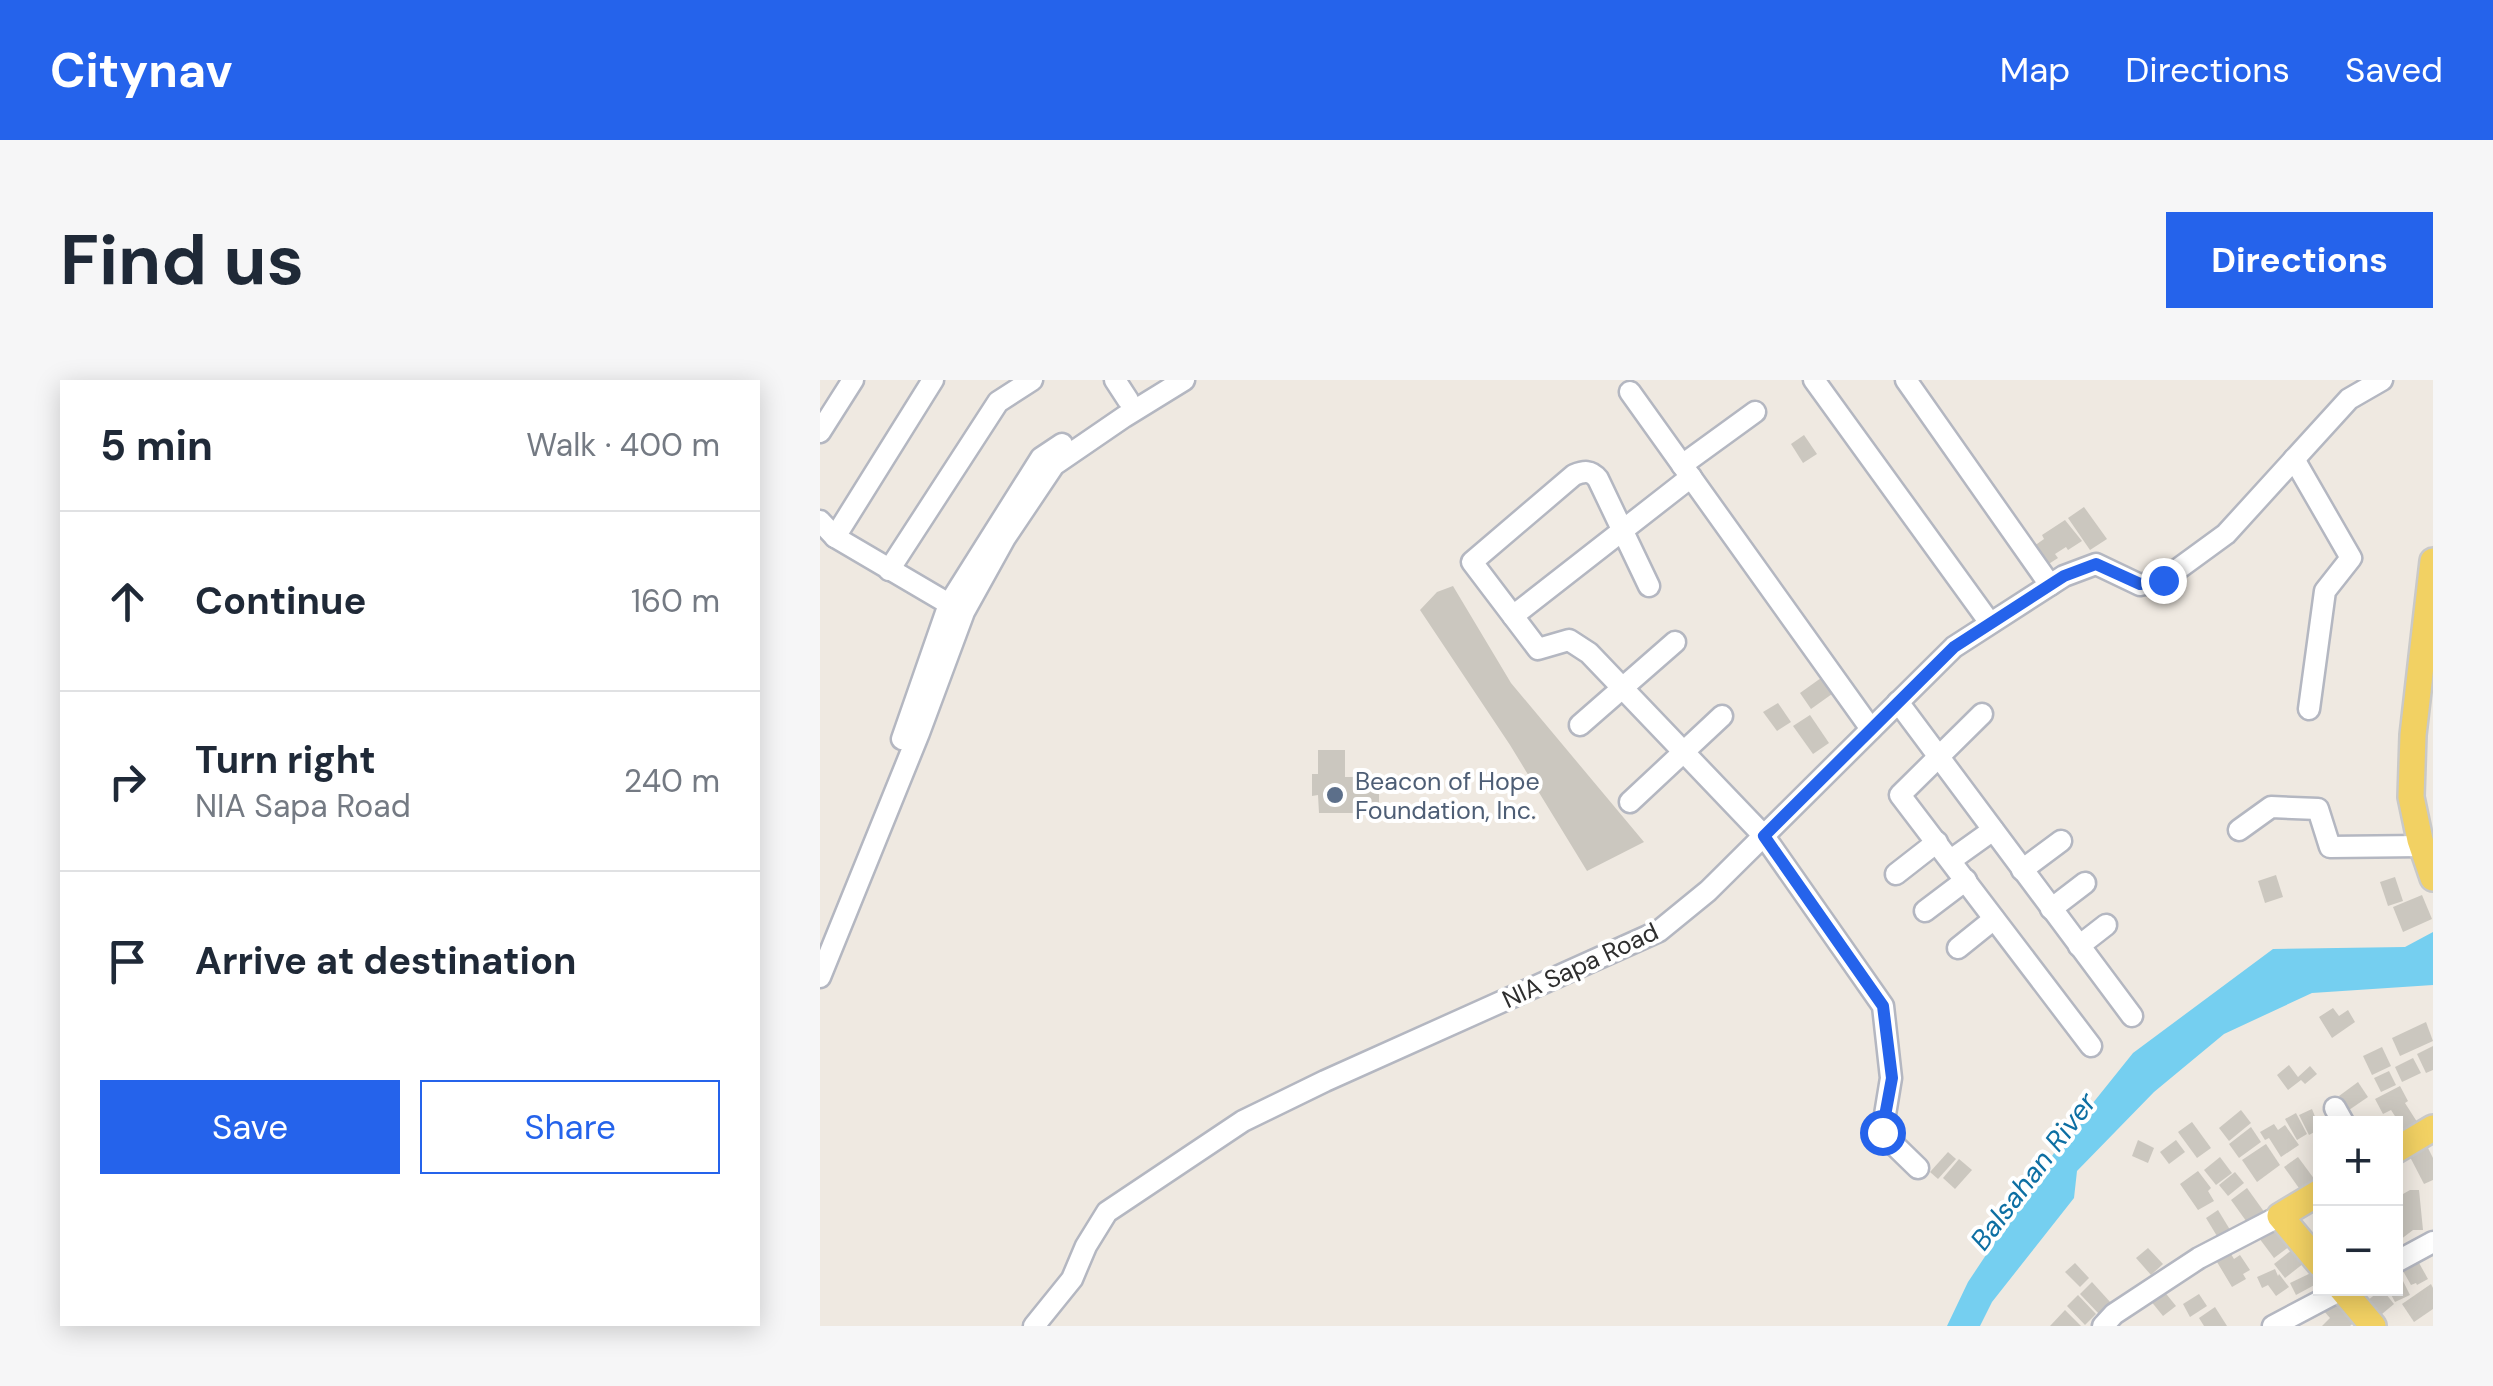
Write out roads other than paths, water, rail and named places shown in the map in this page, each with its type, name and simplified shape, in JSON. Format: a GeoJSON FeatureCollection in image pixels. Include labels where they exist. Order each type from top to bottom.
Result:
{"type":"FeatureCollection","features":[{"type":"Feature","properties":{"kind":"main road"},"geometry":{"type":"LineString","coordinates":[[2433,561],[2413,735],[2411,798],[2433,878]]}},
{"type":"Feature","properties":{"kind":"main road"},"geometry":{"type":"LineString","coordinates":[[2403,1146],[2433,1128]]}},
{"type":"Feature","properties":{"kind":"main road"},"geometry":{"type":"LineString","coordinates":[[2313,1196],[2280,1216],[2313,1256]]}},
{"type":"Feature","properties":{"kind":"main road"},"geometry":{"type":"LineString","coordinates":[[2349,1296],[2373,1326]]}},
{"type":"Feature","properties":{"kind":"street"},"geometry":{"type":"LineString","coordinates":[[820,432],[853,380]]}},
{"type":"Feature","properties":{"kind":"street"},"geometry":{"type":"LineString","coordinates":[[836,537],[933,380]]}},
{"type":"Feature","properties":{"kind":"street"},"geometry":{"type":"LineString","coordinates":[[889,570],[998,402],[1032,380]]}},
{"type":"Feature","properties":{"kind":"street"},"geometry":{"type":"LineString","coordinates":[[1116,380],[1128,400]]}},
{"type":"Feature","properties":{"kind":"street"},"geometry":{"type":"LineString","coordinates":[[820,944],[900,747],[949,604],[1041,458],[1161,380]]}},
{"type":"Feature","properties":{"kind":"street"},"geometry":{"type":"LineString","coordinates":[[820,978],[920,733],[964,612],[1005,538],[1054,465],[1184,380]]}},
{"type":"Feature","properties":{"kind":"street"},"geometry":{"type":"LineString","coordinates":[[1814,380],[1990,623]]}},
{"type":"Feature","properties":{"kind":"street"},"geometry":{"type":"LineString","coordinates":[[1906,380],[2050,585]]}},
{"type":"Feature","properties":{"kind":"street","name":"NIA Sapa Road"},"geometry":{"type":"LineString","coordinates":[[1034,1326],[1072,1279],[1106,1212],[1243,1121],[1324,1080],[1659,930],[1708,891],[1954,647],[2064,576],[2096,564],[2140,584],[2163,580],[2226,534],[2349,398],[2382,380]]}},
{"type":"Feature","properties":{"kind":"street"},"geometry":{"type":"LineString","coordinates":[[1630,392],[1871,729]]}},
{"type":"Feature","properties":{"kind":"street"},"geometry":{"type":"LineString","coordinates":[[1513,616],[1623,532],[1755,412]]}},
{"type":"Feature","properties":{"kind":"street"},"geometry":{"type":"LineString","coordinates":[[2294,460],[2351,558],[2325,591],[2309,710]]}},
{"type":"Feature","properties":{"kind":"street"},"geometry":{"type":"LineString","coordinates":[[1649,586],[1594,474],[1587,472],[1574,475],[1472,562],[1538,649],[1569,640],[1589,653],[1764,836],[1883,1006],[1892,1078],[1882,1132],[1918,1168]]}},
{"type":"Feature","properties":{"kind":"street"},"geometry":{"type":"LineString","coordinates":[[820,521],[836,537],[949,604]]}},
{"type":"Feature","properties":{"kind":"street"},"geometry":{"type":"LineString","coordinates":[[1580,724],[1675,642]]}},
{"type":"Feature","properties":{"kind":"street"},"geometry":{"type":"LineString","coordinates":[[1898,702],[2132,1016]]}},
{"type":"Feature","properties":{"kind":"street"},"geometry":{"type":"LineString","coordinates":[[1982,714],[1900,795],[2090,1046]]}},
{"type":"Feature","properties":{"kind":"street"},"geometry":{"type":"LineString","coordinates":[[1630,802],[1722,716]]}},
{"type":"Feature","properties":{"kind":"street"},"geometry":{"type":"LineString","coordinates":[[2238,830],[2271,807],[2318,809],[2330,847],[2422,846]]}},
{"type":"Feature","properties":{"kind":"street"},"geometry":{"type":"LineString","coordinates":[[1951,860],[1992,830]]}},
{"type":"Feature","properties":{"kind":"street"},"geometry":{"type":"LineString","coordinates":[[2022,870],[2061,841]]}},
{"type":"Feature","properties":{"kind":"street"},"geometry":{"type":"LineString","coordinates":[[1896,874],[1937,842]]}},
{"type":"Feature","properties":{"kind":"street"},"geometry":{"type":"LineString","coordinates":[[1925,910],[1966,880]]}},
{"type":"Feature","properties":{"kind":"street"},"geometry":{"type":"LineString","coordinates":[[2051,909],[2085,883]]}},
{"type":"Feature","properties":{"kind":"street"},"geometry":{"type":"LineString","coordinates":[[1958,948],[1994,919]]}},
{"type":"Feature","properties":{"kind":"street"},"geometry":{"type":"LineString","coordinates":[[2079,946],[2106,925]]}},
{"type":"Feature","properties":{"kind":"street"},"geometry":{"type":"LineString","coordinates":[[2103,1326],[2114,1314],[2200,1258],[2280,1216]]}},
{"type":"Feature","properties":{"kind":"street"},"geometry":{"type":"LineString","coordinates":[[2403,1258],[2433,1242]]}},
{"type":"Feature","properties":{"kind":"street"},"geometry":{"type":"LineString","coordinates":[[2272,1326],[2330,1296]]}},
{"type":"Feature","properties":{"kind":"water"},"geometry":{"type":"Polygon","coordinates":[[[2433,932],[2433,985],[2312,993],[2224,1034],[2154,1092],[2077,1171],[2074,1198],[1992,1302],[1980,1326],[1947,1326],[1968,1282],[2060,1144],[2133,1053],[2273,949],[2405,947],[2433,932]]]}},
{"type":"Feature","properties":{"kind":"place","name":"Beacon of Hope Foundation, Inc."},"geometry":{"type":"Point","coordinates":[1335,795]}},
{"type":"Feature","properties":{"kind":"water label","name":"Balsahan River"},"geometry":{"type":"Point","coordinates":[2033,1171]}}]}
